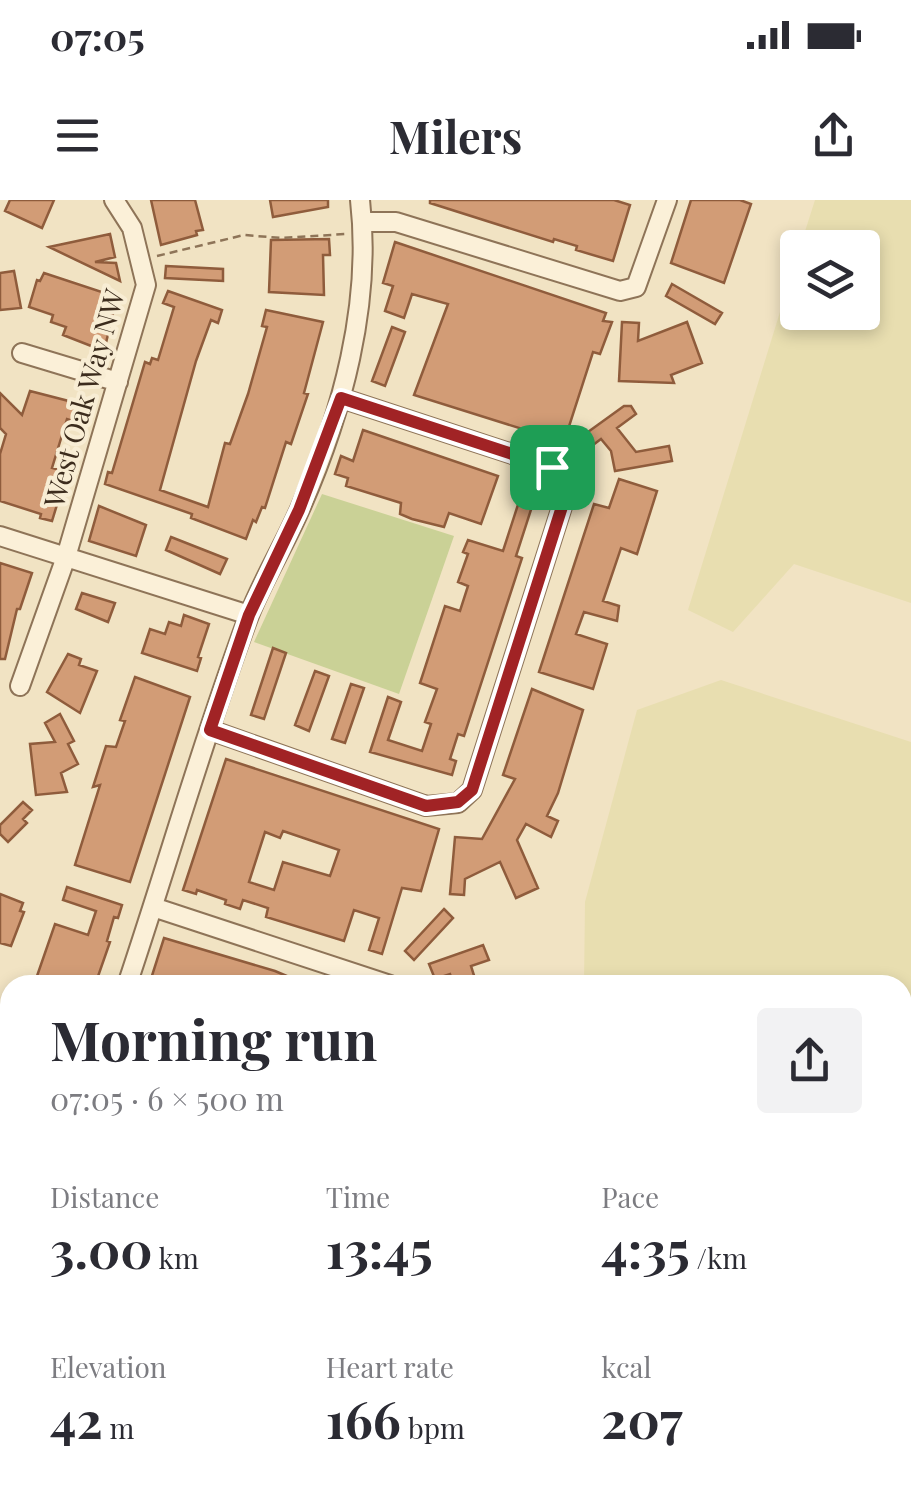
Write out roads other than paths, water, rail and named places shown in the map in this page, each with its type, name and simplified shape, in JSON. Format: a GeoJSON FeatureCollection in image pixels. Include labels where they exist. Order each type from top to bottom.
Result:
{"type":"FeatureCollection","features":[{"type":"Feature","properties":{"kind":"street","name":"West Oak Way NW"},"geometry":{"type":"LineString","coordinates":[[20,686],[66,556],[146,286],[132,228],[114,200]]}},
{"type":"Feature","properties":{"kind":"street"},"geometry":{"type":"LineString","coordinates":[[130,975],[249,615],[299,510],[341,398],[357,308],[363,222],[360,200]]}},
{"type":"Feature","properties":{"kind":"street"},"geometry":{"type":"LineString","coordinates":[[363,222],[396,222],[620,291],[636,286],[667,200]]}},
{"type":"Feature","properties":{"kind":"street"},"geometry":{"type":"LineString","coordinates":[[22,352],[118,382]]}},
{"type":"Feature","properties":{"kind":"street"},"geometry":{"type":"LineString","coordinates":[[210,730],[426,806],[458,802],[472,790],[567,491],[564,477],[552,467],[341,398]]}},
{"type":"Feature","properties":{"kind":"street"},"geometry":{"type":"LineString","coordinates":[[0,536],[249,615]]}},
{"type":"Feature","properties":{"kind":"street"},"geometry":{"type":"LineString","coordinates":[[153,908],[359,975]]}}]}
